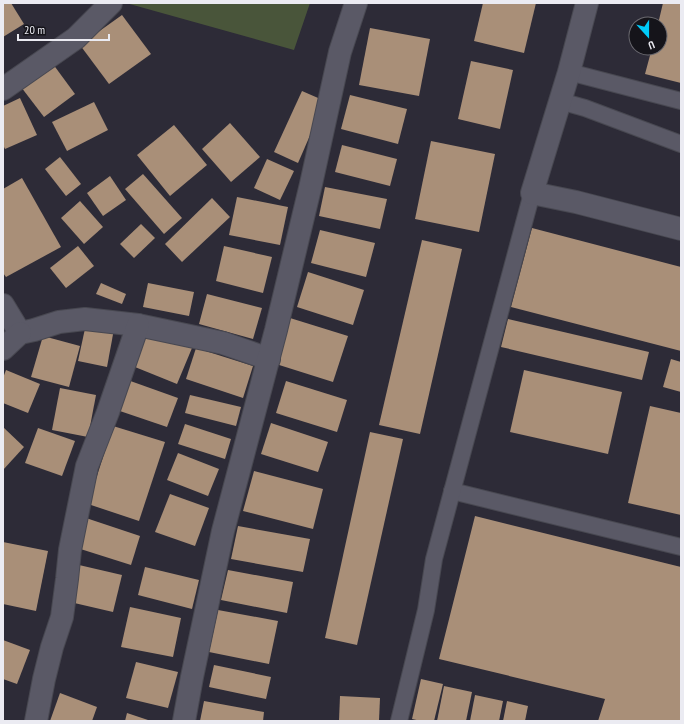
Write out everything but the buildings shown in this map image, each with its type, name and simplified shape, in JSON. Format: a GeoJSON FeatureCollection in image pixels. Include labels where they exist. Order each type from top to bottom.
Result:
{"type":"FeatureCollection","features":[{"type":"Feature","properties":{"kind":"street"},"geometry":{"type":"LineString","coordinates":[[3,89],[76,38],[111,3]]}},
{"type":"Feature","properties":{"kind":"street"},"geometry":{"type":"LineString","coordinates":[[184,721],[223,531],[269,358],[311,184],[340,52],[356,3]]}},
{"type":"Feature","properties":{"kind":"street"},"geometry":{"type":"LineString","coordinates":[[587,3],[570,72],[532,193],[576,202],[681,229]]}},
{"type":"Feature","properties":{"kind":"street"},"geometry":{"type":"LineString","coordinates":[[3,305],[20,333]]}},
{"type":"Feature","properties":{"kind":"street"},"geometry":{"type":"LineString","coordinates":[[3,349],[20,333],[59,322],[85,320],[138,325],[223,343],[269,358]]}},
{"type":"Feature","properties":{"kind":"street"},"geometry":{"type":"LineString","coordinates":[[36,721],[50,653],[62,617],[70,550],[87,466],[108,412],[138,325]]}},
{"type":"Feature","properties":{"kind":"lane"},"geometry":{"type":"LineString","coordinates":[[570,72],[681,101]]}},
{"type":"Feature","properties":{"kind":"lane"},"geometry":{"type":"LineString","coordinates":[[560,101],[585,108],[681,144]]}},
{"type":"Feature","properties":{"kind":"lane"},"geometry":{"type":"LineString","coordinates":[[399,721],[426,610],[434,559],[532,193]]}},
{"type":"Feature","properties":{"kind":"lane"},"geometry":{"type":"LineString","coordinates":[[452,491],[681,547]]}},
{"type":"Feature","properties":{"kind":"green space"},"geometry":{"type":"Polygon","coordinates":[[[126,3],[310,3],[294,50],[126,3]]]}}]}
